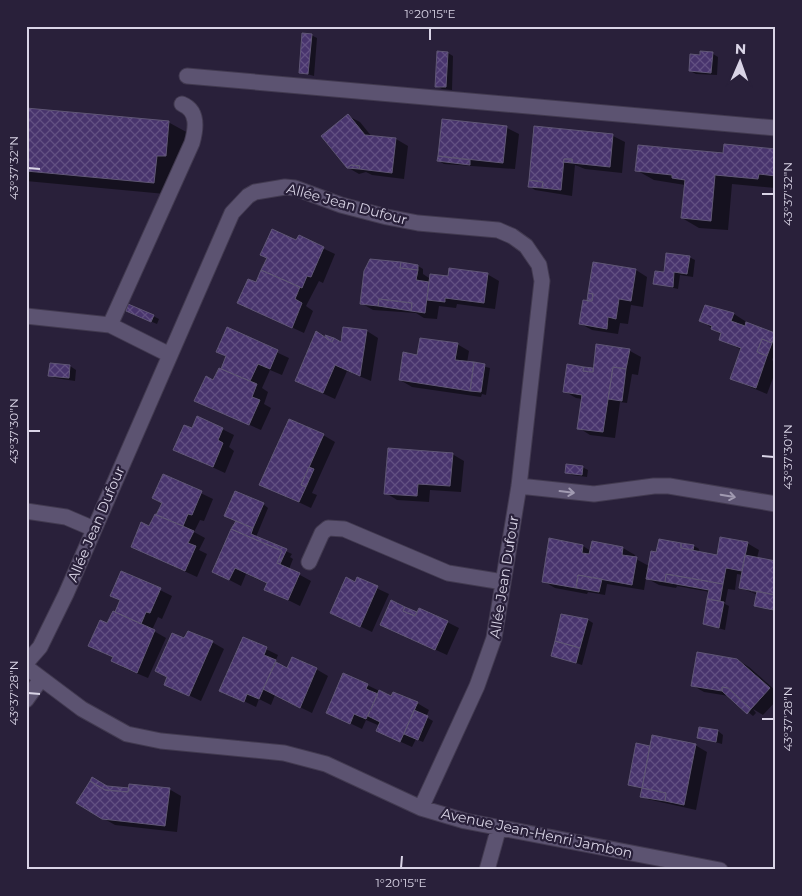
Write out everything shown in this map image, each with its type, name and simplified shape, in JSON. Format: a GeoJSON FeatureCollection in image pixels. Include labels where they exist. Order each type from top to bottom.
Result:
{"type":"FeatureCollection","features":[{"type":"Feature","properties":{"kind":"street"},"geometry":{"type":"LineString","coordinates":[[187,76],[776,128]]}},
{"type":"Feature","properties":{"kind":"street"},"geometry":{"type":"LineString","coordinates":[[110,325],[192,143],[196,124],[194,116],[188,106],[182,104]]}},
{"type":"Feature","properties":{"kind":"street","name":"Allée Jean Dufour"},"geometry":{"type":"LineString","coordinates":[[26,663],[40,647],[232,213],[248,196],[255,192],[277,187],[295,188],[341,205],[387,217],[506,233],[520,240],[531,252],[539,265],[542,281],[519,486],[498,622],[490,653],[421,808]]}},
{"type":"Feature","properties":{"kind":"street"},"geometry":{"type":"LineString","coordinates":[[26,316],[110,325],[170,354]]}},
{"type":"Feature","properties":{"kind":"street"},"geometry":{"type":"LineString","coordinates":[[519,486],[594,494],[654,486],[669,486],[776,504]]}},
{"type":"Feature","properties":{"kind":"street"},"geometry":{"type":"LineString","coordinates":[[26,511],[66,517],[94,528]]}},
{"type":"Feature","properties":{"kind":"street"},"geometry":{"type":"LineString","coordinates":[[308,562],[322,533],[334,528],[344,529],[448,574],[503,582]]}},
{"type":"Feature","properties":{"kind":"street","name":"Avenue Jean-Henri Jambon"},"geometry":{"type":"LineString","coordinates":[[26,667],[82,710],[127,734],[161,741],[284,753],[326,764],[421,808],[465,821],[720,870]]}},
{"type":"Feature","properties":{"kind":"street"},"geometry":{"type":"LineString","coordinates":[[26,700],[41,679]]}},
{"type":"Feature","properties":{"kind":"street"},"geometry":{"type":"LineString","coordinates":[[487,870],[499,827]]}},
{"type":"Feature","properties":{"kind":"building"},"geometry":{"type":"Polygon","coordinates":[[[302,33],[312,34],[308,74],[299,73],[302,33]]]}},
{"type":"Feature","properties":{"kind":"building"},"geometry":{"type":"Polygon","coordinates":[[[437,51],[448,52],[446,87],[435,87],[437,51]]]}},
{"type":"Feature","properties":{"kind":"building"},"geometry":{"type":"Polygon","coordinates":[[[700,51],[713,52],[711,73],[689,71],[690,54],[700,55],[700,51]]]}},
{"type":"Feature","properties":{"kind":"building"},"geometry":{"type":"Polygon","coordinates":[[[26,108],[169,121],[166,156],[157,156],[154,183],[26,171],[26,108]]]}},
{"type":"Feature","properties":{"kind":"building"},"geometry":{"type":"Polygon","coordinates":[[[348,114],[365,135],[396,138],[392,173],[359,169],[360,166],[351,165],[347,168],[321,136],[348,114]]]}},
{"type":"Feature","properties":{"kind":"building"},"geometry":{"type":"Polygon","coordinates":[[[442,119],[507,126],[503,163],[438,156],[442,119]]]}},
{"type":"Feature","properties":{"kind":"building"},"geometry":{"type":"Polygon","coordinates":[[[534,126],[613,134],[610,167],[572,163],[572,159],[564,159],[561,190],[542,188],[543,182],[529,180],[534,126]]]}},
{"type":"Feature","properties":{"kind":"building"},"geometry":{"type":"Polygon","coordinates":[[[724,144],[776,149],[776,176],[759,174],[758,179],[715,175],[711,221],[681,218],[685,180],[672,178],[672,175],[635,171],[638,145],[723,153],[724,144]]]}},
{"type":"Feature","properties":{"kind":"building"},"geometry":{"type":"Polygon","coordinates":[[[438,156],[470,160],[470,165],[437,161],[438,156]]]}},
{"type":"Feature","properties":{"kind":"building"},"geometry":{"type":"Polygon","coordinates":[[[564,159],[572,159],[572,163],[563,162],[564,159]]]}},
{"type":"Feature","properties":{"kind":"building"},"geometry":{"type":"Polygon","coordinates":[[[351,165],[360,166],[359,169],[347,168],[351,165]]]}},
{"type":"Feature","properties":{"kind":"building"},"geometry":{"type":"Polygon","coordinates":[[[529,180],[543,182],[542,188],[528,187],[529,180]]]}},
{"type":"Feature","properties":{"kind":"building"},"geometry":{"type":"Polygon","coordinates":[[[272,229],[296,240],[299,235],[324,247],[311,277],[307,276],[302,288],[261,270],[267,258],[260,255],[272,229]]]}},
{"type":"Feature","properties":{"kind":"building"},"geometry":{"type":"Polygon","coordinates":[[[666,253],[690,256],[687,274],[674,272],[673,287],[653,284],[655,271],[664,272],[666,253]]]}},
{"type":"Feature","properties":{"kind":"building"},"geometry":{"type":"Polygon","coordinates":[[[370,259],[401,262],[400,268],[418,270],[416,280],[429,282],[425,313],[411,311],[412,303],[379,299],[378,306],[360,304],[364,271],[370,259]]]}},
{"type":"Feature","properties":{"kind":"building"},"geometry":{"type":"Polygon","coordinates":[[[401,262],[418,265],[418,270],[400,268],[401,262]]]}},
{"type":"Feature","properties":{"kind":"building"},"geometry":{"type":"Polygon","coordinates":[[[593,262],[636,269],[631,301],[619,299],[616,319],[608,317],[607,329],[579,324],[583,300],[592,301],[593,294],[588,293],[593,262]]]}},
{"type":"Feature","properties":{"kind":"building"},"geometry":{"type":"Polygon","coordinates":[[[449,268],[488,273],[484,303],[445,298],[445,302],[427,300],[430,274],[448,276],[449,268]]]}},
{"type":"Feature","properties":{"kind":"building"},"geometry":{"type":"Polygon","coordinates":[[[261,270],[300,287],[295,299],[302,303],[292,328],[237,303],[248,279],[256,282],[261,270]]]}},
{"type":"Feature","properties":{"kind":"building"},"geometry":{"type":"Polygon","coordinates":[[[588,293],[593,294],[592,301],[587,301],[588,293]]]}},
{"type":"Feature","properties":{"kind":"building"},"geometry":{"type":"Polygon","coordinates":[[[379,299],[412,303],[411,311],[378,306],[379,299]]]}},
{"type":"Feature","properties":{"kind":"building"},"geometry":{"type":"Polygon","coordinates":[[[128,304],[154,315],[151,322],[126,311],[128,304]]]}},
{"type":"Feature","properties":{"kind":"building"},"geometry":{"type":"Polygon","coordinates":[[[705,305],[734,313],[731,321],[745,326],[746,322],[775,333],[772,343],[762,339],[757,352],[767,356],[756,388],[730,379],[741,348],[719,340],[721,333],[711,329],[712,326],[699,321],[705,305]]]}},
{"type":"Feature","properties":{"kind":"building"},"geometry":{"type":"Polygon","coordinates":[[[227,327],[278,350],[270,369],[258,364],[250,381],[221,369],[226,356],[216,352],[227,327]]]}},
{"type":"Feature","properties":{"kind":"building"},"geometry":{"type":"Polygon","coordinates":[[[343,327],[367,330],[360,376],[335,365],[323,393],[295,381],[316,331],[332,342],[334,338],[341,342],[343,327]]]}},
{"type":"Feature","properties":{"kind":"building"},"geometry":{"type":"Polygon","coordinates":[[[325,335],[334,338],[332,342],[327,339],[325,335]]]}},
{"type":"Feature","properties":{"kind":"building"},"geometry":{"type":"Polygon","coordinates":[[[420,338],[458,343],[455,360],[474,362],[470,391],[399,380],[403,352],[417,355],[420,338]]]}},
{"type":"Feature","properties":{"kind":"building"},"geometry":{"type":"Polygon","coordinates":[[[762,339],[772,343],[767,356],[757,352],[762,339]]]}},
{"type":"Feature","properties":{"kind":"building"},"geometry":{"type":"Polygon","coordinates":[[[596,344],[630,349],[626,369],[613,367],[603,432],[577,429],[582,395],[563,392],[567,364],[584,367],[583,371],[593,372],[596,344]]]}},
{"type":"Feature","properties":{"kind":"building"},"geometry":{"type":"Polygon","coordinates":[[[474,362],[485,364],[481,392],[470,391],[474,362]]]}},
{"type":"Feature","properties":{"kind":"building"},"geometry":{"type":"Polygon","coordinates":[[[50,363],[70,365],[69,378],[48,376],[50,363]]]}},
{"type":"Feature","properties":{"kind":"building"},"geometry":{"type":"Polygon","coordinates":[[[584,367],[593,368],[593,372],[583,371],[584,367]]]}},
{"type":"Feature","properties":{"kind":"building"},"geometry":{"type":"Polygon","coordinates":[[[613,367],[626,369],[622,401],[608,399],[613,367]]]}},
{"type":"Feature","properties":{"kind":"building"},"geometry":{"type":"Polygon","coordinates":[[[219,368],[257,384],[252,397],[260,400],[249,425],[194,401],[206,376],[213,380],[219,368]]]}},
{"type":"Feature","properties":{"kind":"building"},"geometry":{"type":"Polygon","coordinates":[[[197,416],[223,428],[218,440],[223,443],[213,467],[173,450],[184,425],[192,428],[197,416]]]}},
{"type":"Feature","properties":{"kind":"building"},"geometry":{"type":"Polygon","coordinates":[[[289,419],[324,434],[301,485],[306,487],[299,502],[259,485],[289,419]]]}},
{"type":"Feature","properties":{"kind":"building"},"geometry":{"type":"Polygon","coordinates":[[[388,448],[453,453],[450,486],[418,484],[417,496],[384,494],[388,448]]]}},
{"type":"Feature","properties":{"kind":"building"},"geometry":{"type":"Polygon","coordinates":[[[566,464],[583,466],[582,475],[565,473],[566,464]]]}},
{"type":"Feature","properties":{"kind":"building"},"geometry":{"type":"Polygon","coordinates":[[[309,467],[314,469],[306,487],[301,485],[309,467]]]}},
{"type":"Feature","properties":{"kind":"building"},"geometry":{"type":"Polygon","coordinates":[[[163,474],[202,491],[192,515],[188,514],[183,526],[156,515],[162,503],[152,498],[163,474]]]}},
{"type":"Feature","properties":{"kind":"building"},"geometry":{"type":"Polygon","coordinates":[[[235,491],[264,503],[253,528],[224,516],[235,491]]]}},
{"type":"Feature","properties":{"kind":"building"},"geometry":{"type":"Polygon","coordinates":[[[155,514],[194,531],[188,543],[196,546],[185,571],[131,547],[141,522],[149,526],[155,514]]]}},
{"type":"Feature","properties":{"kind":"building"},"geometry":{"type":"Polygon","coordinates":[[[236,521],[253,528],[251,534],[287,549],[280,564],[277,563],[282,551],[231,529],[236,521]]]}},
{"type":"Feature","properties":{"kind":"building"},"geometry":{"type":"Polygon","coordinates":[[[231,529],[282,551],[277,563],[300,573],[288,600],[264,590],[267,583],[235,568],[229,580],[212,572],[231,529]]]}},
{"type":"Feature","properties":{"kind":"building"},"geometry":{"type":"Polygon","coordinates":[[[720,537],[748,542],[742,571],[726,568],[723,584],[666,574],[665,582],[646,579],[651,551],[656,552],[659,539],[681,543],[681,548],[717,555],[720,537]]]}},
{"type":"Feature","properties":{"kind":"building"},"geometry":{"type":"Polygon","coordinates":[[[549,538],[583,545],[582,553],[589,554],[592,541],[623,547],[622,555],[637,557],[632,585],[578,575],[576,588],[542,582],[549,538]]]}},
{"type":"Feature","properties":{"kind":"building"},"geometry":{"type":"Polygon","coordinates":[[[681,543],[694,545],[693,550],[681,548],[681,543]]]}},
{"type":"Feature","properties":{"kind":"building"},"geometry":{"type":"Polygon","coordinates":[[[745,555],[776,561],[776,604],[774,603],[775,595],[739,588],[745,555]]]}},
{"type":"Feature","properties":{"kind":"building"},"geometry":{"type":"Polygon","coordinates":[[[121,571],[161,588],[150,613],[146,612],[141,624],[115,612],[120,600],[110,596],[121,571]]]}},
{"type":"Feature","properties":{"kind":"building"},"geometry":{"type":"Polygon","coordinates":[[[666,574],[723,584],[720,601],[707,599],[709,590],[665,582],[666,574]]]}},
{"type":"Feature","properties":{"kind":"building"},"geometry":{"type":"Polygon","coordinates":[[[578,575],[602,579],[599,592],[576,588],[578,575]]]}},
{"type":"Feature","properties":{"kind":"building"},"geometry":{"type":"Polygon","coordinates":[[[346,577],[355,582],[357,577],[378,586],[360,627],[330,613],[346,577]]]}},
{"type":"Feature","properties":{"kind":"building"},"geometry":{"type":"Polygon","coordinates":[[[757,591],[775,595],[773,610],[754,606],[757,591]]]}},
{"type":"Feature","properties":{"kind":"building"},"geometry":{"type":"Polygon","coordinates":[[[707,599],[724,602],[719,628],[703,624],[707,599]]]}},
{"type":"Feature","properties":{"kind":"building"},"geometry":{"type":"Polygon","coordinates":[[[391,600],[405,607],[403,611],[415,616],[419,608],[448,621],[435,650],[380,625],[391,600]]]}},
{"type":"Feature","properties":{"kind":"building"},"geometry":{"type":"Polygon","coordinates":[[[405,607],[417,612],[415,616],[403,611],[405,607]]]}},
{"type":"Feature","properties":{"kind":"building"},"geometry":{"type":"Polygon","coordinates":[[[113,611],[155,630],[137,673],[111,661],[113,657],[88,646],[100,620],[107,623],[113,611]]]}},
{"type":"Feature","properties":{"kind":"building"},"geometry":{"type":"Polygon","coordinates":[[[561,614],[588,619],[580,648],[555,641],[561,614]]]}},
{"type":"Feature","properties":{"kind":"building"},"geometry":{"type":"Polygon","coordinates":[[[188,631],[213,641],[189,696],[164,685],[167,677],[155,671],[172,633],[184,638],[188,631]]]}},
{"type":"Feature","properties":{"kind":"building"},"geometry":{"type":"Polygon","coordinates":[[[243,637],[267,647],[264,655],[276,660],[259,699],[247,694],[244,702],[219,691],[243,637]]]}},
{"type":"Feature","properties":{"kind":"building"},"geometry":{"type":"Polygon","coordinates":[[[555,641],[580,648],[576,663],[551,656],[555,641]]]}},
{"type":"Feature","properties":{"kind":"building"},"geometry":{"type":"Polygon","coordinates":[[[697,652],[737,659],[770,688],[751,709],[728,688],[722,687],[722,691],[691,686],[697,652]]]}},
{"type":"Feature","properties":{"kind":"building"},"geometry":{"type":"Polygon","coordinates":[[[292,657],[317,668],[300,708],[263,689],[276,662],[287,668],[292,657]]]}},
{"type":"Feature","properties":{"kind":"building"},"geometry":{"type":"Polygon","coordinates":[[[343,673],[368,684],[366,689],[378,694],[366,719],[354,714],[350,724],[326,713],[343,673]]]}},
{"type":"Feature","properties":{"kind":"building"},"geometry":{"type":"Polygon","coordinates":[[[722,687],[728,688],[751,709],[747,714],[722,691],[722,687]]]}},
{"type":"Feature","properties":{"kind":"building"},"geometry":{"type":"Polygon","coordinates":[[[379,690],[391,696],[393,692],[418,702],[400,742],[376,731],[380,722],[368,716],[379,690]]]}},
{"type":"Feature","properties":{"kind":"building"},"geometry":{"type":"Polygon","coordinates":[[[414,710],[428,716],[418,740],[404,734],[414,710]]]}},
{"type":"Feature","properties":{"kind":"building"},"geometry":{"type":"Polygon","coordinates":[[[699,727],[718,730],[716,742],[697,738],[699,727]]]}},
{"type":"Feature","properties":{"kind":"building"},"geometry":{"type":"Polygon","coordinates":[[[652,735],[696,744],[684,805],[665,801],[666,793],[642,788],[652,735]]]}},
{"type":"Feature","properties":{"kind":"building"},"geometry":{"type":"Polygon","coordinates":[[[636,743],[650,746],[642,788],[628,785],[636,743]]]}},
{"type":"Feature","properties":{"kind":"building"},"geometry":{"type":"Polygon","coordinates":[[[92,777],[107,786],[129,788],[128,792],[105,790],[90,781],[92,777]]]}},
{"type":"Feature","properties":{"kind":"building"},"geometry":{"type":"Polygon","coordinates":[[[90,781],[105,790],[128,792],[129,784],[170,788],[165,826],[102,819],[76,803],[90,781]]]}},
{"type":"Feature","properties":{"kind":"building"},"geometry":{"type":"Polygon","coordinates":[[[642,788],[666,793],[665,801],[640,797],[642,788]]]}}]}
